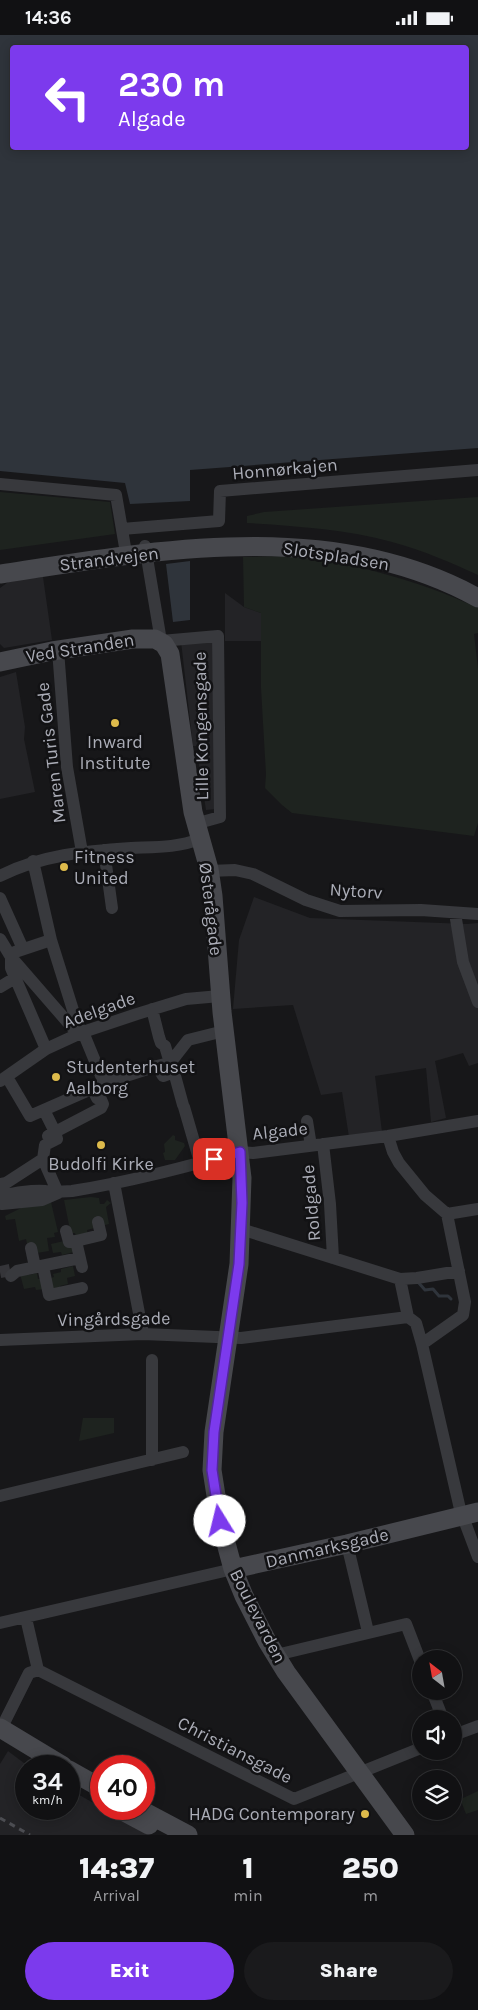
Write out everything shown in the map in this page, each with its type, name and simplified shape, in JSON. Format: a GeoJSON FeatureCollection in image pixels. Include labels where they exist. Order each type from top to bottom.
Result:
{"type":"FeatureCollection","features":[{"type":"Feature","properties":{"kind":"street","name":"Honnørkajen"},"geometry":{"type":"LineString","coordinates":[[123,537],[219,521],[220,491],[478,470]]}},
{"type":"Feature","properties":{"kind":"street"},"geometry":{"type":"LineString","coordinates":[[0,484],[116,495],[123,537]]}},
{"type":"Feature","properties":{"kind":"street","name":"Strandvejen"},"geometry":{"type":"LineString","coordinates":[[0,563],[123,537],[146,549]]}},
{"type":"Feature","properties":{"kind":"street","name":"Slotspladsen"},"geometry":{"type":"LineString","coordinates":[[218,543],[284,537],[340,542],[421,562],[478,586]]}},
{"type":"Feature","properties":{"kind":"street","name":"Strandvejen"},"geometry":{"type":"LineString","coordinates":[[0,574],[146,549],[218,543]]}},
{"type":"Feature","properties":{"kind":"street","name":"Slotspladsen"},"geometry":{"type":"LineString","coordinates":[[218,543],[282,547],[354,555],[421,573],[478,598]]}},
{"type":"Feature","properties":{"kind":"street"},"geometry":{"type":"LineString","coordinates":[[146,549],[161,641]]}},
{"type":"Feature","properties":{"kind":"street","name":"Lille Kongensgade"},"geometry":{"type":"LineString","coordinates":[[161,641],[218,636],[220,817],[197,831]]}},
{"type":"Feature","properties":{"kind":"street","name":"Ved Stranden"},"geometry":{"type":"LineString","coordinates":[[0,662],[58,650],[132,639],[149,638],[161,641]]}},
{"type":"Feature","properties":{"kind":"street","name":"Østerågade"},"geometry":{"type":"LineString","coordinates":[[161,641],[170,653],[197,831],[209,871],[213,896],[220,996],[240,1152]]}},
{"type":"Feature","properties":{"kind":"street","name":"Maren Turis Gade"},"geometry":{"type":"LineString","coordinates":[[58,650],[67,767],[82,852]]}},
{"type":"Feature","properties":{"kind":"street"},"geometry":{"type":"LineString","coordinates":[[0,876],[33,861],[82,852],[172,846],[197,831]]}},
{"type":"Feature","properties":{"kind":"street"},"geometry":{"type":"LineString","coordinates":[[104,850],[112,908]]}},
{"type":"Feature","properties":{"kind":"street"},"geometry":{"type":"LineString","coordinates":[[33,861],[51,940],[78,1025],[102,1084],[167,1066],[188,1040],[224,1031]]}},
{"type":"Feature","properties":{"kind":"street","name":"Nytorv"},"geometry":{"type":"LineString","coordinates":[[209,871],[235,871],[253,874],[306,900],[340,911],[421,910],[478,914]]}},
{"type":"Feature","properties":{"kind":"street"},"geometry":{"type":"LineString","coordinates":[[0,897],[3,912],[23,949]]}},
{"type":"Feature","properties":{"kind":"street"},"geometry":{"type":"LineString","coordinates":[[455,913],[462,962],[478,1002]]}},
{"type":"Feature","properties":{"kind":"street"},"geometry":{"type":"LineString","coordinates":[[0,939],[11,957],[81,1033]]}},
{"type":"Feature","properties":{"kind":"street"},"geometry":{"type":"LineString","coordinates":[[46,1049],[11,968],[11,957],[14,952],[51,940]]}},
{"type":"Feature","properties":{"kind":"street"},"geometry":{"type":"LineString","coordinates":[[0,987],[15,978]]}},
{"type":"Feature","properties":{"kind":"street","name":"Adelgade"},"geometry":{"type":"LineString","coordinates":[[3,1079],[46,1049],[81,1033],[186,999],[220,996]]}},
{"type":"Feature","properties":{"kind":"street"},"geometry":{"type":"LineString","coordinates":[[152,1009],[161,1043],[165,1047],[167,1066],[183,1106],[202,1166]]}},
{"type":"Feature","properties":{"kind":"street"},"geometry":{"type":"LineString","coordinates":[[3,1079],[30,1117],[96,1087],[97,1091],[94,1094],[97,1098],[100,1097],[103,1104],[101,1108],[45,1145],[43,1159],[54,1173],[58,1193]]}},
{"type":"Feature","properties":{"kind":"street"},"geometry":{"type":"LineString","coordinates":[[44,1110],[53,1138]]}},
{"type":"Feature","properties":{"kind":"street","name":"Roldgade"},"geometry":{"type":"LineString","coordinates":[[308,1121],[317,1145],[330,1204],[333,1258]]}},
{"type":"Feature","properties":{"kind":"street","name":"Algade"},"geometry":{"type":"LineString","coordinates":[[0,1202],[2,1204],[42,1200],[58,1193],[202,1166],[240,1152],[253,1153],[388,1136],[478,1121]]}},
{"type":"Feature","properties":{"kind":"street"},"geometry":{"type":"LineString","coordinates":[[388,1136],[399,1163],[425,1195],[447,1215],[466,1302],[462,1315],[422,1343]]}},
{"type":"Feature","properties":{"kind":"street","name":"Boulevarden"},"geometry":{"type":"LineString","coordinates":[[240,1152],[242,1178],[239,1264],[214,1432],[212,1470],[220,1521],[233,1569],[256,1620],[276,1655],[405,1835]]}},
{"type":"Feature","properties":{"kind":"street"},"geometry":{"type":"LineString","coordinates":[[0,1184],[6,1183],[43,1159]]}},
{"type":"Feature","properties":{"kind":"street"},"geometry":{"type":"LineString","coordinates":[[114,1183],[114,1228],[143,1334]]}},
{"type":"Feature","properties":{"kind":"street","name":"Algade"},"geometry":{"type":"LineString","coordinates":[[0,1196],[18,1192],[46,1191],[58,1193]]}},
{"type":"Feature","properties":{"kind":"street"},"geometry":{"type":"LineString","coordinates":[[447,1215],[478,1209]]}},
{"type":"Feature","properties":{"kind":"street"},"geometry":{"type":"LineString","coordinates":[[66,1231],[69,1242],[101,1235],[114,1228]]}},
{"type":"Feature","properties":{"kind":"street"},"geometry":{"type":"LineString","coordinates":[[241,1229],[400,1279],[459,1271]]}},
{"type":"Feature","properties":{"kind":"street"},"geometry":{"type":"LineString","coordinates":[[12,1270],[81,1263],[76,1241]]}},
{"type":"Feature","properties":{"kind":"street"},"geometry":{"type":"LineString","coordinates":[[31,1248],[49,1295],[82,1288]]}},
{"type":"Feature","properties":{"kind":"street"},"geometry":{"type":"LineString","coordinates":[[400,1279],[408,1317],[416,1323],[470,1514],[478,1557]]}},
{"type":"Feature","properties":{"kind":"street","name":"Vingårdsgade"},"geometry":{"type":"LineString","coordinates":[[0,1340],[143,1334],[241,1338],[408,1317]]}},
{"type":"Feature","properties":{"kind":"street"},"geometry":{"type":"LineString","coordinates":[[152,1360],[152,1459]]}},
{"type":"Feature","properties":{"kind":"street"},"geometry":{"type":"LineString","coordinates":[[0,1496],[183,1452]]}},
{"type":"Feature","properties":{"kind":"street","name":"Danmarksgade"},"geometry":{"type":"LineString","coordinates":[[0,1623],[470,1514]]}},
{"type":"Feature","properties":{"kind":"street"},"geometry":{"type":"LineString","coordinates":[[346,1544],[368,1633]]}},
{"type":"Feature","properties":{"kind":"street"},"geometry":{"type":"LineString","coordinates":[[2,1730],[29,1673],[38,1670],[26,1618]]}},
{"type":"Feature","properties":{"kind":"street"},"geometry":{"type":"LineString","coordinates":[[276,1655],[406,1624],[416,1650]]}},
{"type":"Feature","properties":{"kind":"street","name":"Christiansgade"},"geometry":{"type":"LineString","coordinates":[[38,1670],[294,1799],[412,1752]]}},
{"type":"Feature","properties":{"kind":"street"},"geometry":{"type":"LineString","coordinates":[[462,1732],[478,1726]]}},
{"type":"Feature","properties":{"kind":"street"},"geometry":{"type":"LineString","coordinates":[[2,1730],[17,1748],[27,1755]]}},
{"type":"Feature","properties":{"kind":"street"},"geometry":{"type":"LineString","coordinates":[[2,1730],[44,1755]]}},
{"type":"Feature","properties":{"kind":"street"},"geometry":{"type":"LineString","coordinates":[[155,1817],[188,1835]]}},
{"type":"Feature","properties":{"kind":"street"},"geometry":{"type":"LineString","coordinates":[[139,1820],[167,1835]]}},
{"type":"Feature","properties":{"kind":"shaded area"},"geometry":{"type":"Polygon","coordinates":[[[0,35],[478,35],[478,448],[190,470],[190,501],[130,504],[125,483],[0,471],[0,35]]]}},
{"type":"Feature","properties":{"kind":"shaded area"},"geometry":{"type":"Polygon","coordinates":[[[0,492],[110,502],[115,534],[0,550],[0,492]]]}},
{"type":"Feature","properties":{"kind":"shaded area"},"geometry":{"type":"Polygon","coordinates":[[[478,497],[478,575],[403,545],[374,538],[320,529],[247,523],[247,516],[264,512],[478,497]]]}},
{"type":"Feature","properties":{"kind":"shaded area"},"geometry":{"type":"Polygon","coordinates":[[[289,556],[338,563],[385,574],[431,589],[478,608],[478,633],[474,634],[478,669],[478,823],[474,836],[292,813],[265,788],[266,774],[261,688],[261,613],[244,607],[243,557],[289,556]]]}},
{"type":"Feature","properties":{"kind":"shaded area"},"geometry":{"type":"Polygon","coordinates":[[[190,561],[190,620],[173,622],[166,564],[190,561]]]}},
{"type":"Feature","properties":{"kind":"shaded area"},"geometry":{"type":"Polygon","coordinates":[[[43,577],[52,640],[4,648],[0,644],[0,588],[11,580],[43,577]]]}},
{"type":"Feature","properties":{"kind":"shaded area"},"geometry":{"type":"Polygon","coordinates":[[[225,593],[244,607],[261,613],[261,641],[225,641],[225,593]]]}},
{"type":"Feature","properties":{"kind":"shaded area"},"geometry":{"type":"Polygon","coordinates":[[[212,639],[216,809],[206,810],[196,746],[193,746],[181,641],[212,639]]]}},
{"type":"Feature","properties":{"kind":"shaded area"},"geometry":{"type":"Polygon","coordinates":[[[16,672],[25,727],[24,739],[35,792],[0,799],[0,677],[16,672]]]}},
{"type":"Feature","properties":{"kind":"shaded area"},"geometry":{"type":"Polygon","coordinates":[[[254,897],[310,918],[478,923],[478,1063],[469,1066],[463,1053],[435,1061],[446,1118],[431,1122],[426,1068],[375,1076],[382,1132],[349,1137],[342,1092],[321,1095],[293,1005],[233,1009],[239,940],[254,897]]]}},
{"type":"Feature","properties":{"kind":"shaded area"},"geometry":{"type":"Polygon","coordinates":[[[173,1135],[175,1140],[184,1143],[185,1146],[175,1160],[165,1160],[163,1153],[165,1152],[164,1144],[173,1135]]]}},
{"type":"Feature","properties":{"kind":"shaded area"},"geometry":{"type":"Polygon","coordinates":[[[99,1198],[100,1204],[104,1204],[107,1200],[111,1203],[106,1207],[109,1224],[87,1230],[88,1236],[76,1239],[75,1233],[72,1233],[70,1230],[64,1200],[99,1198]]]}},
{"type":"Feature","properties":{"kind":"shaded area"},"geometry":{"type":"Polygon","coordinates":[[[51,1202],[58,1232],[54,1233],[55,1237],[47,1238],[49,1251],[37,1253],[28,1249],[26,1239],[19,1241],[15,1219],[6,1220],[5,1216],[23,1207],[51,1202]]]}},
{"type":"Feature","properties":{"kind":"shaded area"},"geometry":{"type":"Polygon","coordinates":[[[64,1241],[73,1246],[74,1252],[62,1255],[61,1252],[53,1253],[51,1244],[64,1241]]]}},
{"type":"Feature","properties":{"kind":"shaded area"},"geometry":{"type":"Polygon","coordinates":[[[73,1266],[75,1276],[67,1278],[68,1284],[60,1286],[61,1289],[53,1290],[50,1278],[54,1277],[53,1274],[61,1272],[61,1269],[73,1266]]]}},
{"type":"Feature","properties":{"kind":"shaded area"},"geometry":{"type":"Polygon","coordinates":[[[28,1272],[29,1275],[37,1273],[38,1279],[42,1279],[44,1289],[36,1290],[35,1287],[24,1289],[20,1274],[28,1272]]]}},
{"type":"Feature","properties":{"kind":"shaded area"},"geometry":{"type":"Polygon","coordinates":[[[83,1418],[114,1418],[114,1433],[79,1441],[83,1418]]]}},
{"type":"Feature","properties":{"kind":"shaded area"},"geometry":{"type":"Polygon","coordinates":[[[8,1751],[15,1756],[15,1820],[80,1820],[80,1795],[90,1801],[90,1820],[123,1820],[149,1835],[0,1835],[0,1764],[8,1751]]]}},
{"type":"Feature","properties":{"kind":"shaded area"},"geometry":{"type":"Polygon","coordinates":[[[478,1791],[478,1810],[466,1814],[462,1804],[463,1798],[478,1791]]]}},
{"type":"Feature","properties":{"kind":"waterway"},"geometry":{"type":"LineString","coordinates":[[418,1282],[425,1290],[433,1289],[439,1296],[448,1296],[451,1299]]}},
{"type":"Feature","properties":{"kind":"tunnel"},"geometry":{"type":"LineString","coordinates":[[0,1272],[10,1270]]}},
{"type":"Feature","properties":{"kind":"railway"},"geometry":{"type":"LineString","coordinates":[[0,1818],[30,1835]]}},
{"type":"Feature","properties":{"kind":"place","name":"Inward Institute"},"geometry":{"type":"Point","coordinates":[115,723]}},
{"type":"Feature","properties":{"kind":"place","name":"Fitness United"},"geometry":{"type":"Point","coordinates":[64,867]}},
{"type":"Feature","properties":{"kind":"place","name":"Studenterhuset Aalborg"},"geometry":{"type":"Point","coordinates":[56,1077]}},
{"type":"Feature","properties":{"kind":"place","name":"Budolfi Kirke"},"geometry":{"type":"Point","coordinates":[101,1145]}},
{"type":"Feature","properties":{"kind":"place","name":"HADG Contemporary"},"geometry":{"type":"Point","coordinates":[365,1814]}},
{"type":"Feature","properties":{"kind":"route"},"geometry":{"type":"LineString","coordinates":[[214,1159],[240,1152],[242,1178],[239,1264],[214,1432],[212,1470],[220,1521]]}}]}
